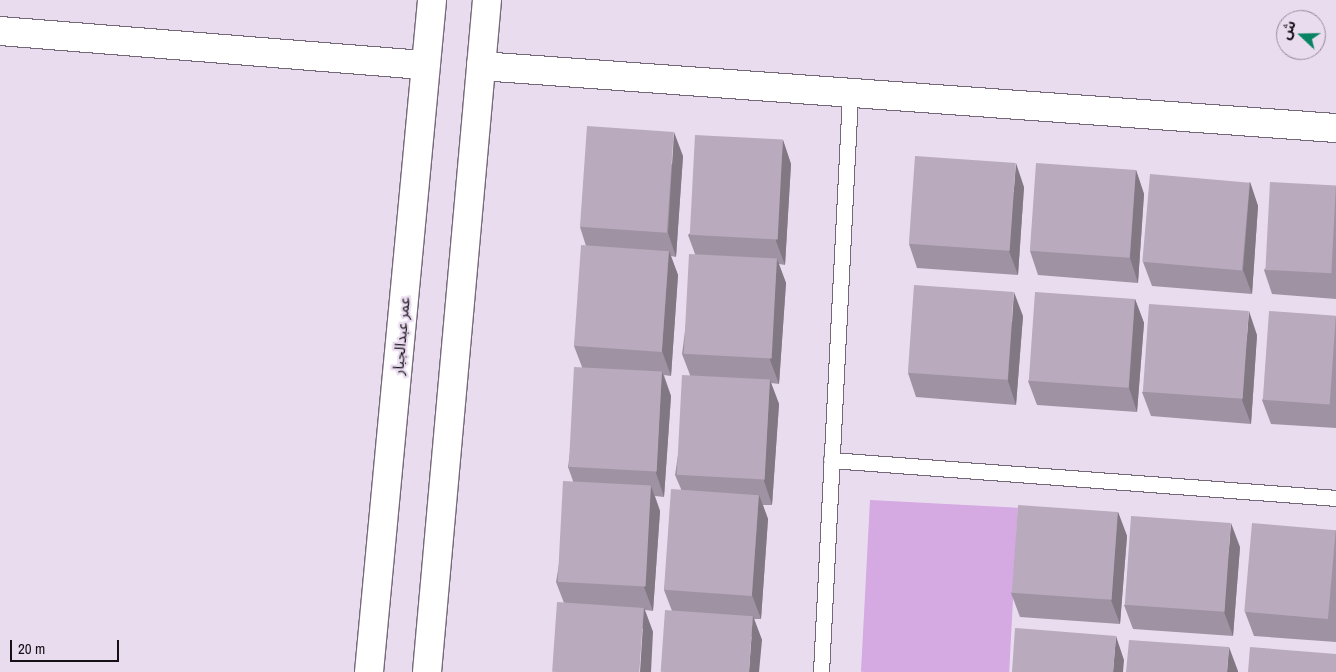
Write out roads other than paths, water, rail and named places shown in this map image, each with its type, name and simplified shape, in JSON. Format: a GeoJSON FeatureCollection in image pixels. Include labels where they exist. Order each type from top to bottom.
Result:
{"type":"FeatureCollection","features":[{"type":"Feature","properties":{"kind":"street","name":"عمر عبدالجبار"},"geometry":{"type":"LineString","coordinates":[[369,672],[432,0]]}},
{"type":"Feature","properties":{"kind":"street"},"geometry":{"type":"LineString","coordinates":[[427,672],[487,0]]}},
{"type":"Feature","properties":{"kind":"street"},"geometry":{"type":"LineString","coordinates":[[0,31],[426,65]]}},
{"type":"Feature","properties":{"kind":"street"},"geometry":{"type":"LineString","coordinates":[[481,66],[850,95],[1336,128]]}},
{"type":"Feature","properties":{"kind":"lane"},"geometry":{"type":"LineString","coordinates":[[821,672],[850,95]]}},
{"type":"Feature","properties":{"kind":"lane"},"geometry":{"type":"LineString","coordinates":[[832,460],[1336,498]]}}]}
